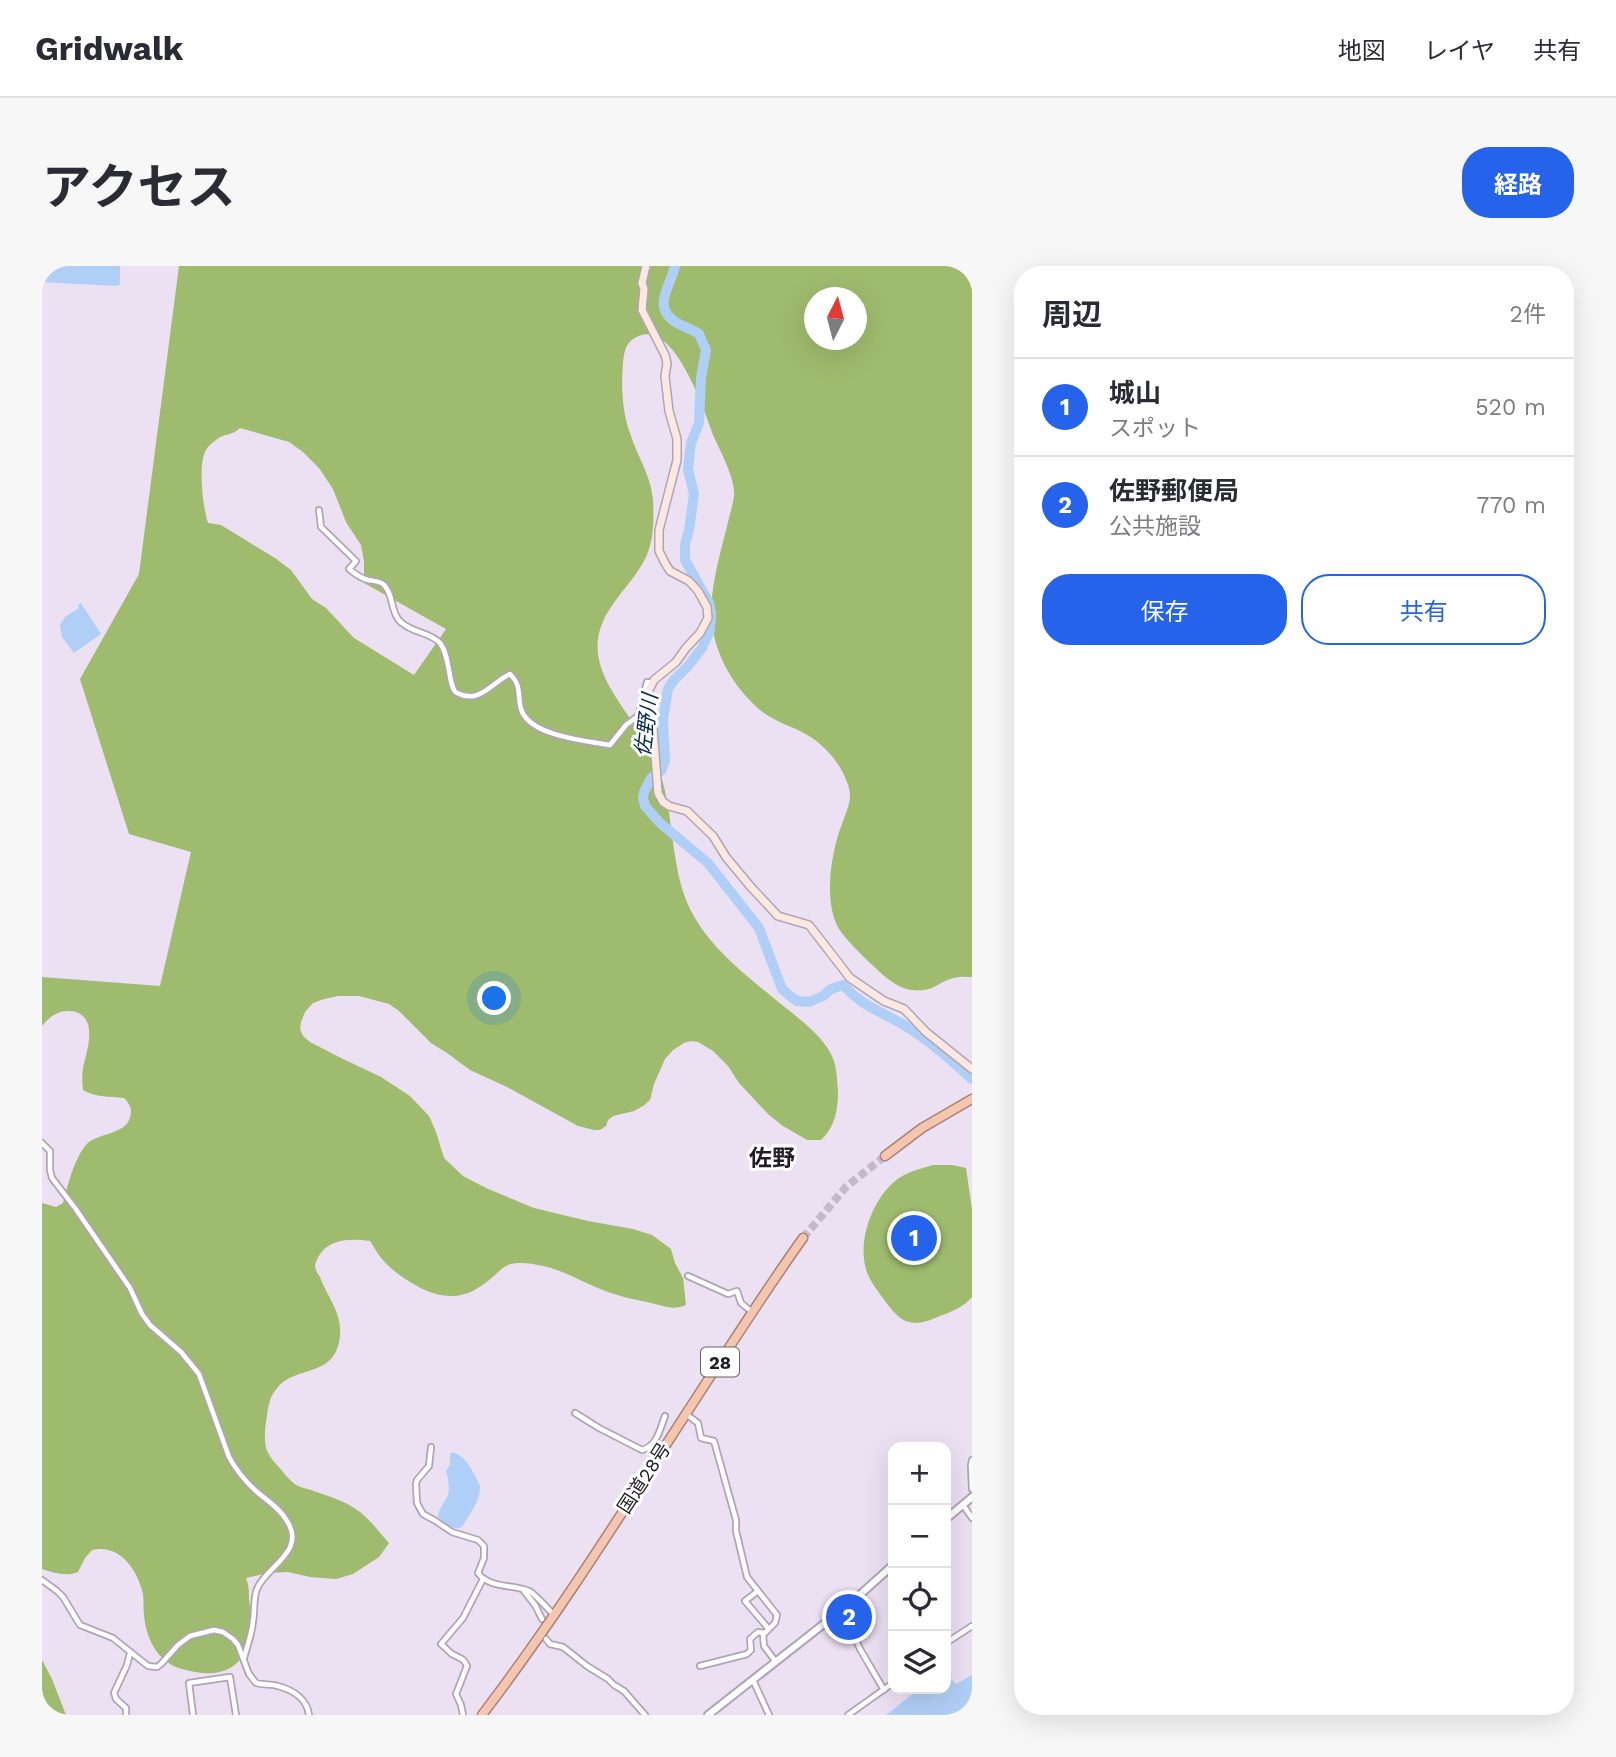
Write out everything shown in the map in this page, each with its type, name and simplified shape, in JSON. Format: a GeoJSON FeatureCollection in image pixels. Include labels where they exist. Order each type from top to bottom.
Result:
{"type":"FeatureCollection","features":[{"type":"Feature","properties":{"kind":"highway"},"geometry":{"type":"LineString","coordinates":[[885,1156],[922,1128],[972,1099]]}},
{"type":"Feature","properties":{"kind":"highway","name":"国道28号"},"geometry":{"type":"LineString","coordinates":[[482,1715],[521,1663],[602,1543],[803,1238]]}},
{"type":"Feature","properties":{"kind":"main road"},"geometry":{"type":"LineString","coordinates":[[646,266],[642,283],[642,310],[665,355],[669,411],[677,439],[677,460],[659,530],[659,551],[670,571],[689,581],[698,590],[707,607],[708,618],[700,633],[676,662],[652,683],[648,696],[658,793],[663,802],[671,807],[687,811],[717,842],[742,877],[778,916],[809,925],[856,983],[884,1001],[904,1009],[926,1032],[972,1069]]}},
{"type":"Feature","properties":{"kind":"street"},"geometry":{"type":"LineString","coordinates":[[319,510],[321,527],[356,561],[349,569],[354,575],[385,585],[401,623],[439,643],[449,662],[451,687],[454,692],[477,696],[510,674],[516,680],[522,713],[538,728],[551,734],[610,745],[626,725],[638,716],[647,682],[652,683]]}},
{"type":"Feature","properties":{"kind":"street"},"geometry":{"type":"LineString","coordinates":[[42,1143],[50,1151],[52,1178],[130,1288],[142,1314],[150,1325],[181,1352],[199,1374],[229,1457],[236,1469],[290,1525],[292,1541],[289,1548],[257,1589],[253,1624],[244,1658]]}},
{"type":"Feature","properties":{"kind":"street"},"geometry":{"type":"LineString","coordinates":[[688,1276],[728,1294],[737,1292],[741,1303],[752,1312]]}},
{"type":"Feature","properties":{"kind":"street"},"geometry":{"type":"LineString","coordinates":[[575,1413],[642,1450],[654,1443],[665,1416]]}},
{"type":"Feature","properties":{"kind":"street"},"geometry":{"type":"LineString","coordinates":[[685,1414],[698,1423],[701,1438],[714,1441],[736,1520],[747,1577],[777,1615],[776,1620],[764,1633],[764,1646],[776,1662]]}},
{"type":"Feature","properties":{"kind":"street"},"geometry":{"type":"LineString","coordinates":[[431,1447],[429,1466],[417,1480],[415,1493],[423,1514],[452,1532],[478,1540],[484,1546],[484,1558],[478,1573],[483,1579],[531,1591],[541,1604],[554,1614]]}},
{"type":"Feature","properties":{"kind":"street"},"geometry":{"type":"LineString","coordinates":[[972,1460],[972,1489]]}},
{"type":"Feature","properties":{"kind":"street"},"geometry":{"type":"LineString","coordinates":[[951,1515],[972,1497]]}},
{"type":"Feature","properties":{"kind":"street"},"geometry":{"type":"LineString","coordinates":[[963,1505],[972,1518]]}},
{"type":"Feature","properties":{"kind":"street"},"geometry":{"type":"LineString","coordinates":[[708,1715],[833,1617],[890,1568]]}},
{"type":"Feature","properties":{"kind":"street"},"geometry":{"type":"LineString","coordinates":[[463,1715],[456,1694],[467,1666],[466,1662],[442,1644],[463,1618],[483,1579]]}},
{"type":"Feature","properties":{"kind":"street"},"geometry":{"type":"LineString","coordinates":[[42,1580],[63,1597],[80,1625],[109,1636],[148,1666],[157,1667],[190,1636],[214,1630],[223,1632],[238,1644],[249,1674],[256,1683],[281,1686],[300,1697],[306,1702],[309,1715]]}},
{"type":"Feature","properties":{"kind":"street"},"geometry":{"type":"LineString","coordinates":[[523,1590],[542,1619]]}},
{"type":"Feature","properties":{"kind":"street"},"geometry":{"type":"LineString","coordinates":[[758,1591],[745,1601],[768,1628]]}},
{"type":"Feature","properties":{"kind":"street"},"geometry":{"type":"LineString","coordinates":[[833,1617],[853,1633],[884,1690]]}},
{"type":"Feature","properties":{"kind":"street"},"geometry":{"type":"LineString","coordinates":[[951,1640],[972,1626]]}},
{"type":"Feature","properties":{"kind":"street"},"geometry":{"type":"LineString","coordinates":[[700,1666],[747,1654],[751,1650],[750,1639],[758,1632],[764,1633]]}},
{"type":"Feature","properties":{"kind":"street"},"geometry":{"type":"LineString","coordinates":[[546,1639],[550,1644],[564,1647],[624,1691],[645,1715]]}},
{"type":"Feature","properties":{"kind":"street"},"geometry":{"type":"LineString","coordinates":[[126,1715],[126,1708],[116,1699],[114,1693],[130,1653]]}},
{"type":"Feature","properties":{"kind":"street"},"geometry":{"type":"LineString","coordinates":[[193,1715],[189,1683],[230,1677],[236,1715]]}},
{"type":"Feature","properties":{"kind":"street"},"geometry":{"type":"LineString","coordinates":[[753,1680],[769,1715]]}},
{"type":"Feature","properties":{"kind":"street"},"geometry":{"type":"LineString","coordinates":[[849,1715],[888,1687]]}},
{"type":"Feature","properties":{"kind":"green space"},"geometry":{"type":"Polygon","coordinates":[[[179,266],[972,266],[972,977],[954,978],[927,990],[907,989],[895,984],[879,971],[839,929],[831,905],[830,877],[838,835],[849,803],[847,782],[839,766],[822,746],[808,735],[760,710],[738,686],[726,667],[714,636],[711,608],[734,499],[733,482],[695,389],[674,352],[661,339],[648,334],[633,339],[624,356],[623,398],[627,425],[652,491],[653,531],[644,561],[613,604],[601,627],[598,654],[601,667],[613,693],[653,755],[661,775],[680,880],[695,918],[732,962],[807,1025],[827,1048],[834,1060],[838,1091],[835,1118],[830,1130],[821,1140],[807,1140],[768,1114],[713,1051],[691,1041],[673,1050],[665,1059],[650,1100],[634,1111],[613,1116],[606,1126],[594,1130],[578,1126],[470,1070],[431,1043],[389,1004],[359,996],[338,996],[313,1003],[301,1022],[303,1036],[381,1077],[410,1096],[429,1116],[444,1158],[463,1176],[534,1208],[652,1235],[671,1249],[683,1278],[686,1305],[670,1308],[614,1294],[556,1270],[524,1263],[507,1266],[467,1293],[445,1296],[422,1289],[399,1275],[382,1259],[370,1241],[343,1241],[326,1248],[315,1267],[338,1316],[339,1342],[329,1361],[286,1380],[275,1390],[268,1408],[266,1448],[274,1462],[296,1485],[355,1508],[389,1543],[379,1557],[353,1574],[336,1579],[288,1572],[246,1578],[253,1631],[251,1646],[233,1666],[214,1673],[177,1667],[161,1657],[151,1642],[145,1624],[140,1585],[132,1568],[119,1555],[102,1549],[92,1550],[78,1572],[69,1574],[42,1569],[42,1203],[56,1207],[63,1203],[74,1166],[85,1146],[90,1141],[125,1126],[131,1112],[124,1098],[98,1096],[83,1090],[82,1074],[89,1043],[88,1026],[79,1014],[66,1011],[54,1015],[42,1026],[42,977],[160,986],[191,852],[129,834],[80,679],[139,574],[179,266]],[[240,428],[210,445],[203,459],[202,477],[208,523],[221,525],[275,558],[291,570],[312,599],[326,608],[354,638],[414,675],[446,629],[364,583],[361,545],[346,522],[333,489],[319,468],[289,442],[240,428]]]}},
{"type":"Feature","properties":{"kind":"green space"},"geometry":{"type":"Polygon","coordinates":[[[933,1165],[966,1168],[972,1209],[972,1297],[953,1311],[925,1322],[913,1323],[897,1316],[872,1282],[865,1265],[864,1243],[869,1220],[886,1190],[903,1176],[933,1165]]]}},
{"type":"Feature","properties":{"kind":"green space"},"geometry":{"type":"Polygon","coordinates":[[[42,1660],[52,1679],[66,1715],[42,1715],[42,1660]]]}},
{"type":"Feature","properties":{"kind":"water"},"geometry":{"type":"Polygon","coordinates":[[[42,266],[120,266],[120,285],[42,282],[42,266]]]}},
{"type":"Feature","properties":{"kind":"water"},"geometry":{"type":"Polygon","coordinates":[[[81,603],[101,634],[74,653],[62,637],[60,625],[81,603]]]}},
{"type":"Feature","properties":{"kind":"water"},"geometry":{"type":"Polygon","coordinates":[[[452,1452],[466,1461],[480,1485],[474,1507],[459,1528],[449,1526],[438,1517],[449,1492],[446,1471],[452,1452]]]}},
{"type":"Feature","properties":{"kind":"water"},"geometry":{"type":"Polygon","coordinates":[[[972,1675],[972,1715],[886,1715],[913,1694],[951,1694],[951,1678],[956,1684],[972,1675]]]}},
{"type":"Feature","properties":{"kind":"waterway","name":"佐野川"},"geometry":{"type":"LineString","coordinates":[[675,266],[664,297],[665,310],[677,323],[699,334],[706,350],[701,378],[699,423],[691,443],[688,469],[694,494],[685,544],[685,560],[709,603],[711,614],[710,630],[702,648],[668,689],[663,719],[665,761],[661,771],[651,778],[644,792],[645,806],[660,823],[708,863],[759,928],[782,989],[790,996],[797,1001],[809,1002],[843,985],[866,1004],[924,1038],[972,1079]]}},
{"type":"Feature","properties":{"kind":"tunnel"},"geometry":{"type":"LineString","coordinates":[[803,1238],[846,1187],[885,1156]]}},
{"type":"Feature","properties":{"kind":"place","name":"城山"},"geometry":{"type":"Point","coordinates":[914,1238]}},
{"type":"Feature","properties":{"kind":"place","name":"佐野郵便局"},"geometry":{"type":"Point","coordinates":[849,1617]}},
{"type":"Feature","properties":{"kind":"district","name":"佐野"},"geometry":{"type":"Point","coordinates":[772,1158]}}]}
